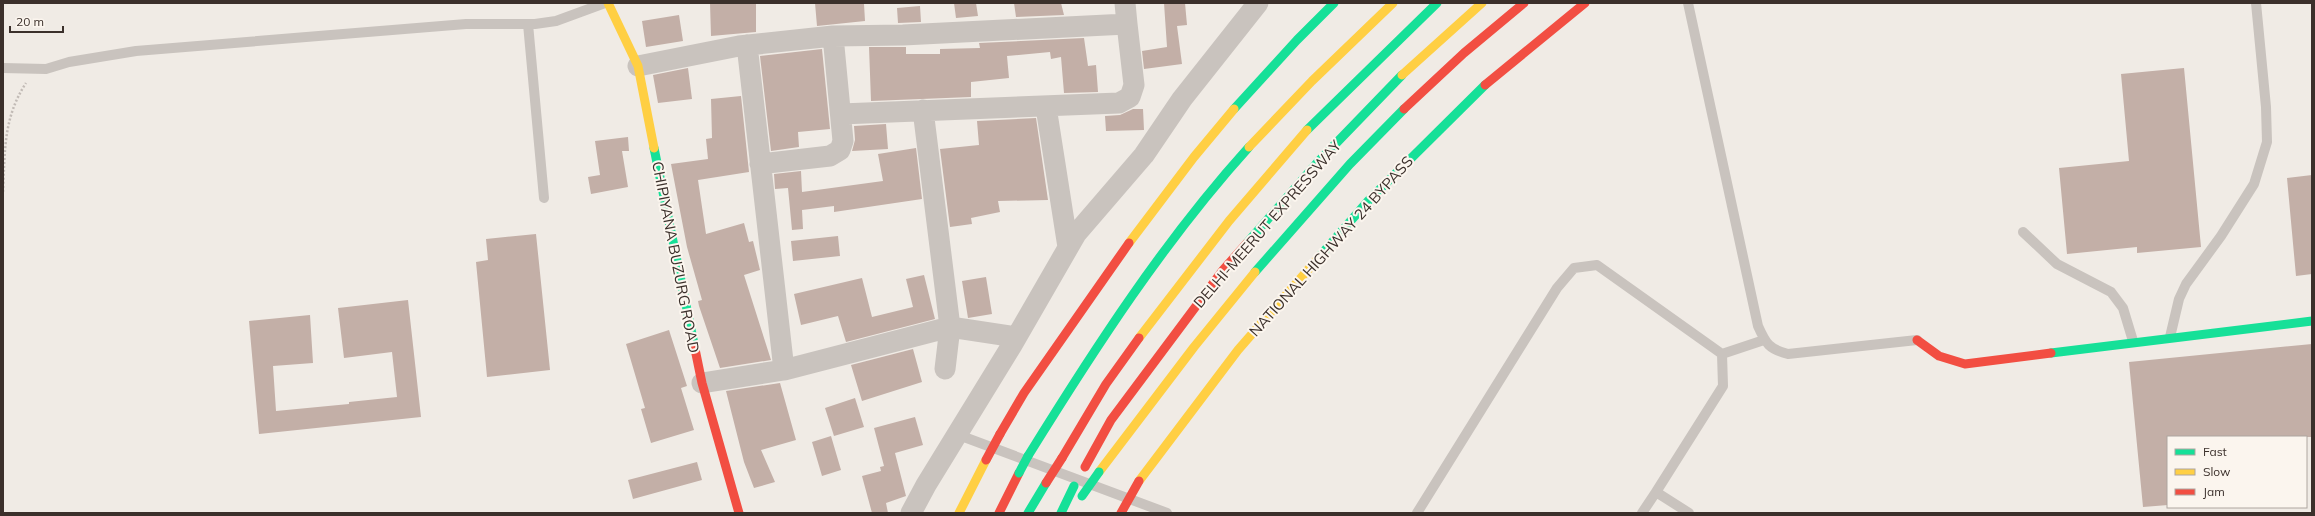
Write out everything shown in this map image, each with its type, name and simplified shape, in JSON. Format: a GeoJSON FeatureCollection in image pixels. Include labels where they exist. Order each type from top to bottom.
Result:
{"type":"FeatureCollection","features":[{"type":"Feature","properties":{"kind":"main road","name":"CHIPIYANA BUZURG ROAD"},"geometry":{"type":"LineString","coordinates":[[608,3],[638,66],[702,383],[738,513]]}},
{"type":"Feature","properties":{"kind":"main road"},"geometry":{"type":"LineString","coordinates":[[960,513],[1000,434],[1094,291],[1193,158],[1282,55],[1334,3]]}},
{"type":"Feature","properties":{"kind":"main road"},"geometry":{"type":"LineString","coordinates":[[999,513],[1028,456],[1081,369],[1157,258],[1236,162],[1321,72],[1393,3]]}},
{"type":"Feature","properties":{"kind":"main road","name":"DELHI-MEERUT EXPRESSWAY"},"geometry":{"type":"LineString","coordinates":[[1028,513],[1106,384],[1162,307],[1229,221],[1301,135],[1437,3]]}},
{"type":"Feature","properties":{"kind":"main road","name":"DELHI-MEERUT EXPRESSWAY"},"geometry":{"type":"LineString","coordinates":[[1061,513],[1074,486],[1120,409],[1223,270],[1317,163],[1406,71],[1482,3]]}},
{"type":"Feature","properties":{"kind":"main road"},"geometry":{"type":"LineString","coordinates":[[1069,513],[1156,396],[1246,282],[1333,183],[1402,112],[1458,59],[1524,3]]}},
{"type":"Feature","properties":{"kind":"main road","name":"NATIONAL HIGHWAY 24 BYPASS"},"geometry":{"type":"LineString","coordinates":[[1121,513],[1139,481],[1238,350],[1368,200],[1490,80],[1585,3]]}},
{"type":"Feature","properties":{"kind":"main road"},"geometry":{"type":"LineString","coordinates":[[1917,340],[1944,358],[1965,364],[2170,337],[2312,321]]}},
{"type":"Feature","properties":{"kind":"street"},"geometry":{"type":"LineString","coordinates":[[841,114],[1119,103],[1130,97],[1134,85],[1125,3]]}},
{"type":"Feature","properties":{"kind":"street"},"geometry":{"type":"LineString","coordinates":[[911,513],[956,434],[1016,337],[1068,247],[1090,216],[1144,155],[1182,99],[1258,3]]}},
{"type":"Feature","properties":{"kind":"street"},"geometry":{"type":"LineString","coordinates":[[638,66],[747,46],[833,36],[903,35],[1127,24]]}},
{"type":"Feature","properties":{"kind":"street"},"geometry":{"type":"LineString","coordinates":[[760,164],[830,156],[840,150],[843,141],[833,36]]}},
{"type":"Feature","properties":{"kind":"street"},"geometry":{"type":"LineString","coordinates":[[747,46],[784,370]]}},
{"type":"Feature","properties":{"kind":"street"},"geometry":{"type":"LineString","coordinates":[[1046,107],[1068,247]]}},
{"type":"Feature","properties":{"kind":"street"},"geometry":{"type":"LineString","coordinates":[[923,110],[950,327],[945,370]]}},
{"type":"Feature","properties":{"kind":"street"},"geometry":{"type":"LineString","coordinates":[[702,383],[784,370],[950,327],[1016,337]]}},
{"type":"Feature","properties":{"kind":"lane"},"geometry":{"type":"LineString","coordinates":[[3,68],[46,68],[69,62],[136,51],[466,24],[528,24],[556,21],[605,3]]}},
{"type":"Feature","properties":{"kind":"lane"},"geometry":{"type":"LineString","coordinates":[[1688,3],[1758,326],[1764,340],[1772,350],[1788,354],[1917,340]]}},
{"type":"Feature","properties":{"kind":"lane"},"geometry":{"type":"LineString","coordinates":[[2170,337],[2179,299],[2186,284],[2221,236],[2254,184],[2267,142],[2266,107],[2256,3]]}},
{"type":"Feature","properties":{"kind":"lane"},"geometry":{"type":"LineString","coordinates":[[528,24],[544,198]]}},
{"type":"Feature","properties":{"kind":"lane"},"geometry":{"type":"LineString","coordinates":[[2023,232],[2057,264],[2111,292],[2122,308],[2133,342]]}},
{"type":"Feature","properties":{"kind":"lane"},"geometry":{"type":"LineString","coordinates":[[1417,513],[1557,288],[1574,268],[1597,265],[1722,354]]}},
{"type":"Feature","properties":{"kind":"lane"},"geometry":{"type":"LineString","coordinates":[[1722,354],[1764,340]]}},
{"type":"Feature","properties":{"kind":"lane"},"geometry":{"type":"LineString","coordinates":[[1642,513],[1723,386],[1722,354]]}},
{"type":"Feature","properties":{"kind":"lane"},"geometry":{"type":"LineString","coordinates":[[956,434],[1167,513]]}},
{"type":"Feature","properties":{"kind":"lane"},"geometry":{"type":"LineString","coordinates":[[1656,492],[1689,513]]}},
{"type":"Feature","properties":{"kind":"path"},"geometry":{"type":"LineString","coordinates":[[3,192],[6,135],[12,106],[25,83],[46,68]]}},
{"type":"Feature","properties":{"kind":"building"},"geometry":{"type":"Polygon","coordinates":[[[710,3],[756,3],[756,32],[711,36],[710,3]]]}},
{"type":"Feature","properties":{"kind":"building"},"geometry":{"type":"Polygon","coordinates":[[[815,3],[864,4],[865,21],[817,26],[815,3]]]}},
{"type":"Feature","properties":{"kind":"building"},"geometry":{"type":"Polygon","coordinates":[[[954,3],[976,3],[978,16],[956,18],[954,3]]]}},
{"type":"Feature","properties":{"kind":"building"},"geometry":{"type":"Polygon","coordinates":[[[1014,3],[1061,3],[1064,15],[1016,17],[1014,3]]]}},
{"type":"Feature","properties":{"kind":"building"},"geometry":{"type":"Polygon","coordinates":[[[1164,3],[1185,3],[1187,25],[1177,26],[1182,64],[1144,69],[1142,51],[1167,47],[1164,3]]]}},
{"type":"Feature","properties":{"kind":"building"},"geometry":{"type":"Polygon","coordinates":[[[920,6],[921,22],[898,23],[897,8],[920,6]]]}},
{"type":"Feature","properties":{"kind":"building"},"geometry":{"type":"Polygon","coordinates":[[[679,15],[683,41],[646,47],[642,21],[679,15]]]}},
{"type":"Feature","properties":{"kind":"building"},"geometry":{"type":"Polygon","coordinates":[[[1084,38],[1088,66],[1096,65],[1098,92],[1064,93],[1061,57],[1051,59],[1050,52],[1007,56],[1009,78],[971,82],[971,97],[871,101],[869,47],[906,47],[906,54],[940,54],[940,49],[980,48],[979,43],[1084,38]]]}},
{"type":"Feature","properties":{"kind":"building"},"geometry":{"type":"Polygon","coordinates":[[[822,49],[830,129],[798,132],[799,147],[771,151],[760,56],[822,49]]]}},
{"type":"Feature","properties":{"kind":"building"},"geometry":{"type":"Polygon","coordinates":[[[688,68],[692,99],[658,103],[653,75],[688,68]]]}},
{"type":"Feature","properties":{"kind":"building"},"geometry":{"type":"Polygon","coordinates":[[[2184,68],[2201,247],[2137,253],[2137,247],[2067,254],[2059,168],[2129,161],[2121,74],[2184,68]]]}},
{"type":"Feature","properties":{"kind":"building"},"geometry":{"type":"Polygon","coordinates":[[[741,96],[749,172],[698,180],[706,234],[744,223],[749,242],[753,241],[760,270],[744,275],[771,360],[720,368],[699,306],[698,301],[702,300],[687,247],[671,164],[708,159],[706,139],[712,138],[711,99],[741,96]]]}},
{"type":"Feature","properties":{"kind":"building"},"geometry":{"type":"Polygon","coordinates":[[[1133,109],[1143,109],[1144,130],[1106,131],[1105,116],[1120,115],[1133,109]]]}},
{"type":"Feature","properties":{"kind":"building"},"geometry":{"type":"Polygon","coordinates":[[[1036,118],[1048,200],[998,201],[1000,212],[971,218],[972,224],[950,227],[940,149],[979,145],[977,121],[1036,118]]]}},
{"type":"Feature","properties":{"kind":"building"},"geometry":{"type":"Polygon","coordinates":[[[886,124],[888,149],[852,151],[855,140],[854,126],[886,124]]]}},
{"type":"Feature","properties":{"kind":"building"},"geometry":{"type":"Polygon","coordinates":[[[628,137],[629,151],[622,151],[628,187],[591,194],[588,177],[600,175],[595,141],[628,137]]]}},
{"type":"Feature","properties":{"kind":"building"},"geometry":{"type":"Polygon","coordinates":[[[916,148],[922,199],[834,212],[834,206],[802,210],[803,229],[792,230],[788,188],[775,189],[774,174],[801,171],[802,192],[883,181],[878,154],[916,148]]]}},
{"type":"Feature","properties":{"kind":"building"},"geometry":{"type":"Polygon","coordinates":[[[2312,175],[2312,274],[2296,276],[2287,178],[2312,175]]]}},
{"type":"Feature","properties":{"kind":"building"},"geometry":{"type":"Polygon","coordinates":[[[536,234],[550,370],[487,377],[476,262],[488,260],[486,239],[536,234]]]}},
{"type":"Feature","properties":{"kind":"building"},"geometry":{"type":"Polygon","coordinates":[[[838,236],[840,256],[793,261],[791,241],[838,236]]]}},
{"type":"Feature","properties":{"kind":"building"},"geometry":{"type":"Polygon","coordinates":[[[924,275],[935,319],[846,342],[838,316],[801,325],[794,294],[862,278],[872,317],[913,307],[906,279],[924,275]]]}},
{"type":"Feature","properties":{"kind":"building"},"geometry":{"type":"Polygon","coordinates":[[[986,277],[992,314],[968,318],[962,281],[986,277]]]}},
{"type":"Feature","properties":{"kind":"building"},"geometry":{"type":"Polygon","coordinates":[[[408,300],[421,417],[259,434],[249,321],[310,315],[313,363],[273,366],[276,411],[349,404],[349,402],[397,397],[392,352],[344,358],[338,308],[408,300]]]}},
{"type":"Feature","properties":{"kind":"building"},"geometry":{"type":"Polygon","coordinates":[[[669,330],[687,386],[681,388],[694,430],[651,443],[641,409],[645,408],[626,344],[669,330]]]}},
{"type":"Feature","properties":{"kind":"building"},"geometry":{"type":"Polygon","coordinates":[[[2312,344],[2312,437],[2167,436],[2167,505],[2143,507],[2129,362],[2312,344]]]}},
{"type":"Feature","properties":{"kind":"building"},"geometry":{"type":"Polygon","coordinates":[[[913,349],[922,382],[862,401],[851,365],[913,349]]]}},
{"type":"Feature","properties":{"kind":"building"},"geometry":{"type":"Polygon","coordinates":[[[780,383],[796,440],[761,450],[775,482],[754,488],[744,462],[726,391],[780,383]]]}},
{"type":"Feature","properties":{"kind":"building"},"geometry":{"type":"Polygon","coordinates":[[[855,398],[864,427],[834,436],[825,408],[855,398]]]}},
{"type":"Feature","properties":{"kind":"building"},"geometry":{"type":"Polygon","coordinates":[[[915,417],[923,445],[895,453],[906,496],[886,503],[888,513],[872,513],[862,476],[881,471],[880,467],[884,466],[874,428],[915,417]]]}},
{"type":"Feature","properties":{"kind":"building"},"geometry":{"type":"Polygon","coordinates":[[[831,436],[841,470],[822,476],[812,442],[831,436]]]}},
{"type":"Feature","properties":{"kind":"building"},"geometry":{"type":"Polygon","coordinates":[[[697,462],[702,480],[633,499],[628,480],[697,462]]]}},
{"type":"Feature","properties":{"kind":"traffic: fast"},"geometry":{"type":"LineString","coordinates":[[1234,109],[1297,40],[1334,3]]}},
{"type":"Feature","properties":{"kind":"traffic: fast"},"geometry":{"type":"LineString","coordinates":[[1307,130],[1437,3]]}},
{"type":"Feature","properties":{"kind":"traffic: fast"},"geometry":{"type":"LineString","coordinates":[[1247,243],[1317,163],[1402,75]]}},
{"type":"Feature","properties":{"kind":"traffic: fast"},"geometry":{"type":"LineString","coordinates":[[1320,256],[1368,201],[1485,85]]}},
{"type":"Feature","properties":{"kind":"traffic: fast"},"geometry":{"type":"LineString","coordinates":[[1255,272],[1350,164],[1404,109]]}},
{"type":"Feature","properties":{"kind":"traffic: fast"},"geometry":{"type":"LineString","coordinates":[[1028,456],[1079,375],[1159,258],[1188,220],[1249,147]]}},
{"type":"Feature","properties":{"kind":"traffic: fast"},"geometry":{"type":"LineString","coordinates":[[654,148],[695,349]]}},
{"type":"Feature","properties":{"kind":"traffic: fast"},"geometry":{"type":"LineString","coordinates":[[2051,353],[2312,321]]}},
{"type":"Feature","properties":{"kind":"traffic: fast"},"geometry":{"type":"LineString","coordinates":[[1019,473],[1028,456]]}},
{"type":"Feature","properties":{"kind":"traffic: fast"},"geometry":{"type":"LineString","coordinates":[[1082,496],[1099,472]]}},
{"type":"Feature","properties":{"kind":"traffic: fast"},"geometry":{"type":"LineString","coordinates":[[1028,513],[1046,483]]}},
{"type":"Feature","properties":{"kind":"traffic: fast"},"geometry":{"type":"LineString","coordinates":[[1061,513],[1074,486]]}},
{"type":"Feature","properties":{"kind":"traffic: slow"},"geometry":{"type":"LineString","coordinates":[[608,3],[638,66],[654,148]]}},
{"type":"Feature","properties":{"kind":"traffic: slow"},"geometry":{"type":"LineString","coordinates":[[1249,147],[1312,81],[1393,3]]}},
{"type":"Feature","properties":{"kind":"traffic: slow"},"geometry":{"type":"LineString","coordinates":[[1402,75],[1482,3]]}},
{"type":"Feature","properties":{"kind":"traffic: slow"},"geometry":{"type":"LineString","coordinates":[[1129,243],[1194,157],[1234,109]]}},
{"type":"Feature","properties":{"kind":"traffic: slow"},"geometry":{"type":"LineString","coordinates":[[1139,338],[1229,221],[1307,130]]}},
{"type":"Feature","properties":{"kind":"traffic: slow"},"geometry":{"type":"LineString","coordinates":[[1139,481],[1238,350],[1320,256]]}},
{"type":"Feature","properties":{"kind":"traffic: slow"},"geometry":{"type":"LineString","coordinates":[[1099,472],[1194,347],[1255,272]]}},
{"type":"Feature","properties":{"kind":"traffic: slow"},"geometry":{"type":"LineString","coordinates":[[959,513],[986,460]]}},
{"type":"Feature","properties":{"kind":"traffic: jam"},"geometry":{"type":"LineString","coordinates":[[1404,109],[1464,53],[1524,3]]}},
{"type":"Feature","properties":{"kind":"traffic: jam"},"geometry":{"type":"LineString","coordinates":[[1485,85],[1585,3]]}},
{"type":"Feature","properties":{"kind":"traffic: jam"},"geometry":{"type":"LineString","coordinates":[[1000,434],[1024,393],[1129,243]]}},
{"type":"Feature","properties":{"kind":"traffic: jam"},"geometry":{"type":"LineString","coordinates":[[1085,467],[1111,420],[1223,270],[1247,243]]}},
{"type":"Feature","properties":{"kind":"traffic: jam"},"geometry":{"type":"LineString","coordinates":[[1062,458],[1106,384],[1139,338]]}},
{"type":"Feature","properties":{"kind":"traffic: jam"},"geometry":{"type":"LineString","coordinates":[[1917,340],[1939,356],[1965,364],[2051,353]]}},
{"type":"Feature","properties":{"kind":"traffic: jam"},"geometry":{"type":"LineString","coordinates":[[695,349],[702,383],[739,513]]}},
{"type":"Feature","properties":{"kind":"traffic: jam"},"geometry":{"type":"LineString","coordinates":[[986,460],[1000,434]]}},
{"type":"Feature","properties":{"kind":"traffic: jam"},"geometry":{"type":"LineString","coordinates":[[1046,483],[1062,458]]}},
{"type":"Feature","properties":{"kind":"traffic: jam"},"geometry":{"type":"LineString","coordinates":[[999,513],[1019,473]]}},
{"type":"Feature","properties":{"kind":"traffic: jam"},"geometry":{"type":"LineString","coordinates":[[1121,513],[1139,481]]}}]}
